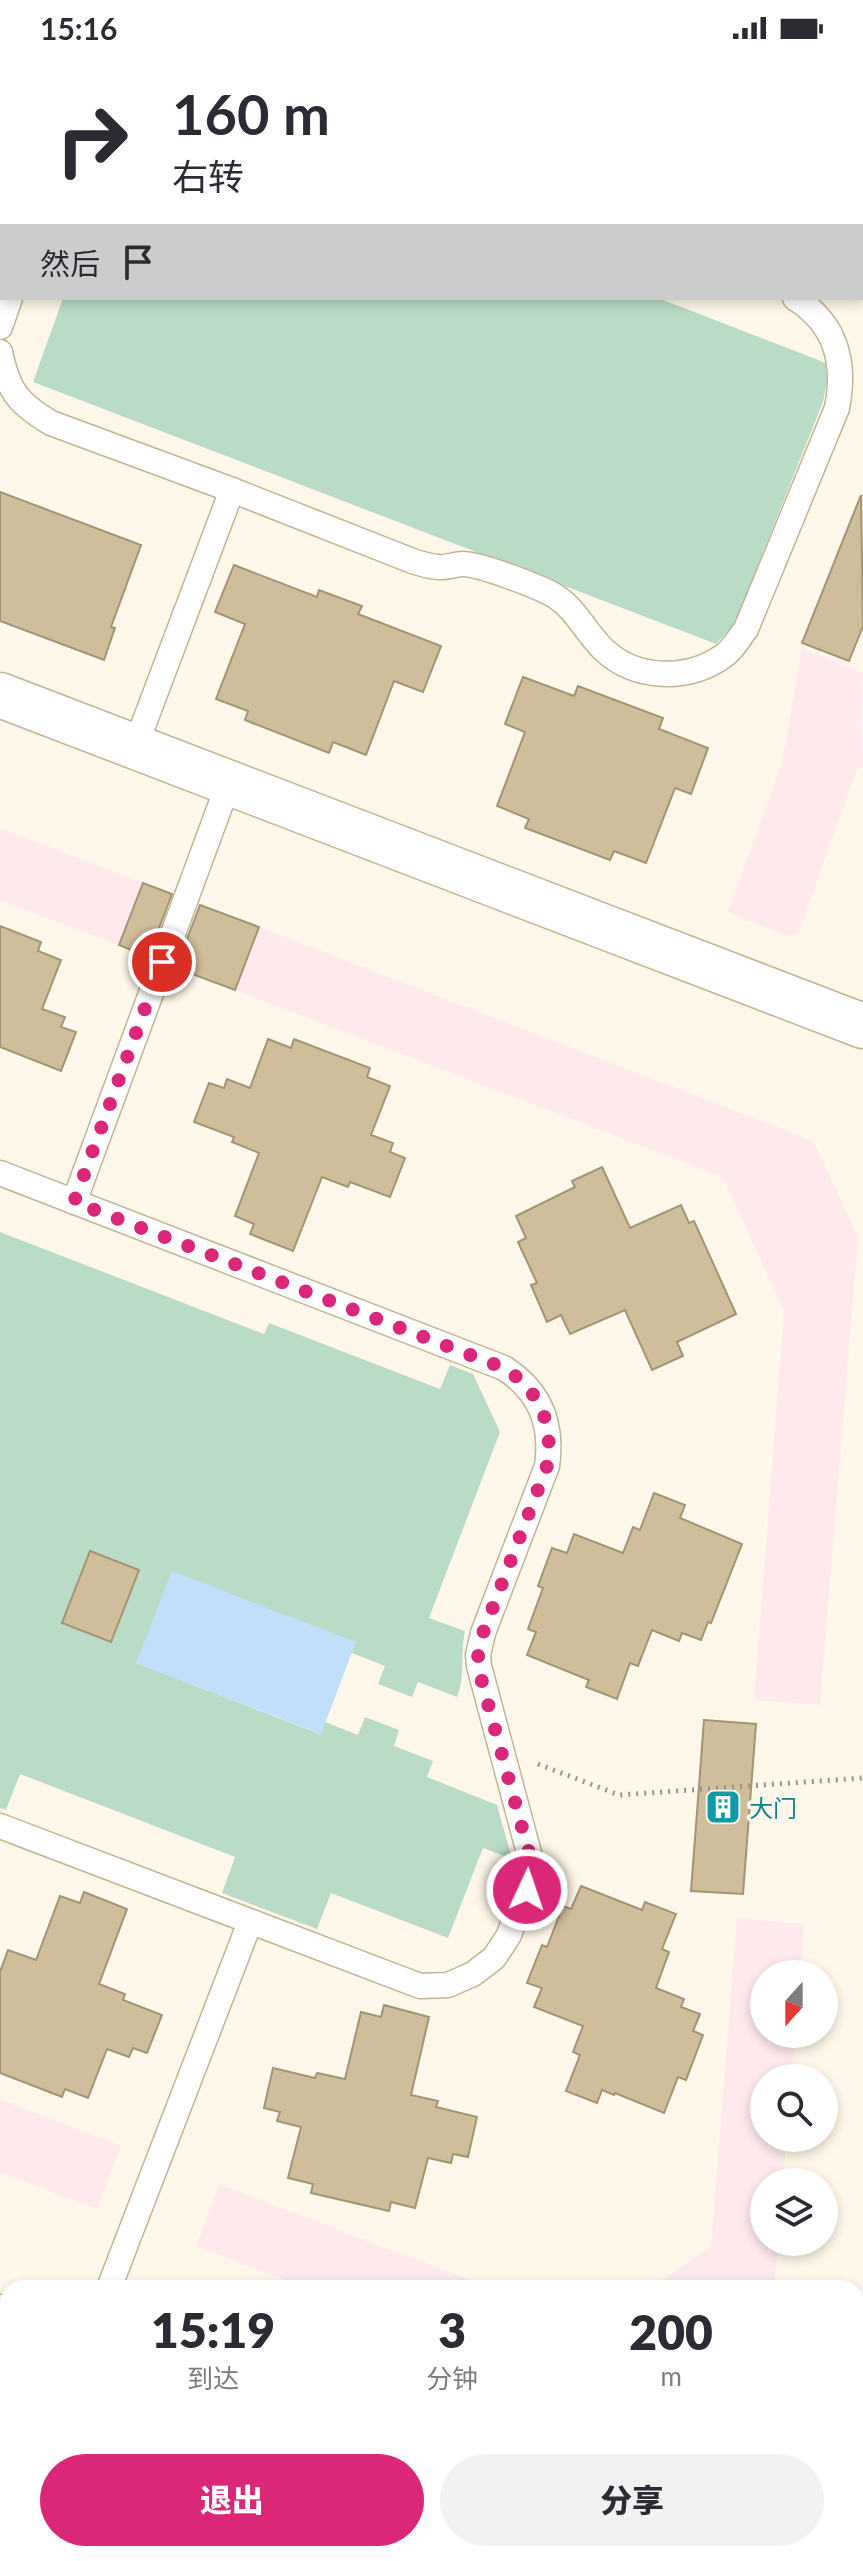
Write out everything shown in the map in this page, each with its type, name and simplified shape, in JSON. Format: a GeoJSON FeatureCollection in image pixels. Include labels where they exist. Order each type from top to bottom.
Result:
{"type":"FeatureCollection","features":[{"type":"Feature","properties":{"kind":"street"},"geometry":{"type":"LineString","coordinates":[[0,695],[863,1026]]}},
{"type":"Feature","properties":{"kind":"lane"},"geometry":{"type":"LineString","coordinates":[[0,327],[9,300]]}},
{"type":"Feature","properties":{"kind":"lane"},"geometry":{"type":"LineString","coordinates":[[0,352],[4,372],[16,396],[27,409],[51,423],[415,562],[438,568],[465,564],[554,595],[569,607],[603,649],[618,662],[644,672],[675,675],[702,668],[725,656],[746,629],[837,408],[841,368],[836,350],[828,330],[814,310],[798,300]]}},
{"type":"Feature","properties":{"kind":"lane"},"geometry":{"type":"LineString","coordinates":[[135,747],[232,490]]}},
{"type":"Feature","properties":{"kind":"lane"},"geometry":{"type":"LineString","coordinates":[[74,1202],[229,782]]}},
{"type":"Feature","properties":{"kind":"lane"},"geometry":{"type":"LineString","coordinates":[[0,1173],[504,1368],[529,1387],[544,1412],[550,1441],[547,1466],[483,1633],[478,1655],[482,1682],[525,1837],[530,1866],[527,1890],[509,1935],[502,1948],[485,1966],[448,1985],[420,1986],[0,1826]]}},
{"type":"Feature","properties":{"kind":"lane"},"geometry":{"type":"LineString","coordinates":[[112,2280],[250,1922]]}},
{"type":"Feature","properties":{"kind":"path"},"geometry":{"type":"LineString","coordinates":[[501,1749],[619,1795],[863,1778]]}},
{"type":"Feature","properties":{"kind":"shaded area"},"geometry":{"type":"Polygon","coordinates":[[[802,649],[863,673],[863,767],[857,769],[799,931],[787,936],[728,912],[782,763],[802,649]]]}},
{"type":"Feature","properties":{"kind":"shaded area"},"geometry":{"type":"Polygon","coordinates":[[[0,828],[143,883],[119,945],[0,900],[0,828]]]}},
{"type":"Feature","properties":{"kind":"shaded area"},"geometry":{"type":"Polygon","coordinates":[[[259,927],[813,1141],[858,1237],[820,1705],[754,1700],[784,1311],[723,1177],[235,990],[259,927]]]}},
{"type":"Feature","properties":{"kind":"shaded area"},"geometry":{"type":"Polygon","coordinates":[[[737,1918],[804,1924],[801,1960],[750,1960],[750,2048],[794,2048],[792,2064],[750,2064],[750,2152],[785,2152],[784,2168],[750,2168],[750,2256],[777,2256],[775,2280],[663,2280],[711,2246],[737,1918]]]}},
{"type":"Feature","properties":{"kind":"shaded area"},"geometry":{"type":"Polygon","coordinates":[[[0,2099],[121,2146],[97,2209],[0,2172],[0,2099]]]}},
{"type":"Feature","properties":{"kind":"shaded area"},"geometry":{"type":"Polygon","coordinates":[[[219,2184],[469,2280],[284,2280],[196,2246],[219,2184]]]}},
{"type":"Feature","properties":{"kind":"green space"},"geometry":{"type":"Polygon","coordinates":[[[62,300],[663,300],[826,363],[827,381],[823,402],[734,625],[716,644],[33,382],[62,300]]]}},
{"type":"Feature","properties":{"kind":"green space"},"geometry":{"type":"Polygon","coordinates":[[[0,1232],[264,1334],[269,1323],[440,1389],[450,1365],[473,1374],[500,1432],[429,1618],[465,1631],[457,1697],[418,1682],[412,1697],[378,1684],[385,1666],[352,1653],[355,1642],[137,1663],[320,1734],[325,1722],[358,1735],[365,1717],[399,1730],[394,1746],[433,1761],[427,1777],[497,1805],[512,1859],[483,1848],[448,1938],[331,1893],[317,1929],[222,1893],[235,1857],[20,1774],[6,1810],[0,1808],[0,1232]]]}},
{"type":"Feature","properties":{"kind":"water"},"geometry":{"type":"Polygon","coordinates":[[[172,1571],[356,1642],[321,1734],[136,1663],[172,1571]]]}},
{"type":"Feature","properties":{"kind":"building"},"geometry":{"type":"Polygon","coordinates":[[[0,492],[141,545],[111,627],[115,628],[104,660],[0,621],[0,492]]]}},
{"type":"Feature","properties":{"kind":"building"},"geometry":{"type":"Polygon","coordinates":[[[861,495],[863,626],[849,661],[802,643],[861,495]]]}},
{"type":"Feature","properties":{"kind":"building"},"geometry":{"type":"Polygon","coordinates":[[[234,565],[317,597],[319,590],[362,606],[358,614],[441,646],[423,692],[394,681],[366,755],[333,742],[329,753],[245,720],[248,711],[216,699],[245,624],[215,612],[234,565]]]}},
{"type":"Feature","properties":{"kind":"building"},"geometry":{"type":"Polygon","coordinates":[[[523,677],[574,696],[578,686],[663,718],[659,729],[708,748],[691,794],[675,788],[646,863],[614,851],[610,860],[525,828],[529,819],[497,806],[525,732],[505,724],[523,677]]]}},
{"type":"Feature","properties":{"kind":"building"},"geometry":{"type":"Polygon","coordinates":[[[143,883],[172,894],[148,957],[119,945],[143,883]]]}},
{"type":"Feature","properties":{"kind":"building"},"geometry":{"type":"Polygon","coordinates":[[[200,905],[259,927],[235,990],[176,968],[200,905]]]}},
{"type":"Feature","properties":{"kind":"building"},"geometry":{"type":"Polygon","coordinates":[[[0,926],[41,942],[38,951],[61,960],[42,1009],[65,1017],[61,1027],[76,1032],[61,1071],[0,1047],[0,926]]]}},
{"type":"Feature","properties":{"kind":"building"},"geometry":{"type":"Polygon","coordinates":[[[268,1039],[291,1048],[294,1039],[370,1068],[367,1077],[390,1086],[371,1135],[393,1143],[390,1152],[405,1158],[390,1197],[350,1182],[348,1187],[322,1177],[293,1251],[250,1234],[254,1224],[235,1216],[259,1153],[232,1142],[234,1137],[194,1122],[209,1083],[224,1088],[227,1079],[250,1088],[268,1039]]]}},
{"type":"Feature","properties":{"kind":"building"},"geometry":{"type":"Polygon","coordinates":[[[602,1167],[630,1228],[681,1205],[689,1223],[694,1221],[736,1314],[677,1342],[683,1356],[652,1370],[625,1310],[570,1334],[561,1315],[547,1322],[531,1285],[537,1283],[518,1242],[526,1238],[516,1216],[575,1187],[572,1181],[602,1167]]]}},
{"type":"Feature","properties":{"kind":"building"},"geometry":{"type":"Polygon","coordinates":[[[654,1493],[685,1505],[680,1518],[742,1544],[711,1623],[708,1622],[701,1640],[682,1633],[679,1641],[652,1630],[638,1666],[630,1663],[617,1699],[586,1687],[589,1680],[527,1655],[536,1632],[528,1629],[543,1588],[538,1586],[552,1548],[567,1553],[574,1534],[623,1553],[633,1527],[640,1530],[654,1493]]]}},
{"type":"Feature","properties":{"kind":"building"},"geometry":{"type":"Polygon","coordinates":[[[90,1551],[139,1570],[111,1642],[62,1623],[90,1551]]]}},
{"type":"Feature","properties":{"kind":"building","name":"大门"},"geometry":{"type":"Polygon","coordinates":[[[704,1720],[756,1724],[743,1894],[691,1891],[704,1720]]]}},
{"type":"Feature","properties":{"kind":"building"},"geometry":{"type":"Polygon","coordinates":[[[581,1886],[642,1910],[645,1902],[676,1914],[662,1949],[669,1952],[656,1988],[684,1999],[681,2007],[700,2014],[693,2031],[703,2035],[686,2080],[678,2077],[664,2113],[602,2090],[597,2103],[566,2091],[580,2055],[573,2052],[583,2026],[534,2007],[542,1988],[527,1983],[542,1945],[547,1947],[563,1906],[571,1909],[581,1886]]]}},
{"type":"Feature","properties":{"kind":"building"},"geometry":{"type":"Polygon","coordinates":[[[84,1892],[127,1909],[99,1984],[125,1994],[123,2000],[162,2015],[147,2053],[133,2048],[129,2057],[107,2049],[88,2098],[65,2089],[62,2097],[0,2073],[0,1972],[8,1950],[36,1960],[60,1896],[80,1903],[84,1892]]]}},
{"type":"Feature","properties":{"kind":"building"},"geometry":{"type":"Polygon","coordinates":[[[384,2005],[429,2017],[411,2095],[438,2101],[436,2107],[477,2117],[468,2157],[453,2154],[451,2163],[428,2158],[415,2208],[391,2202],[389,2211],[311,2193],[313,2184],[288,2178],[301,2127],[277,2121],[280,2112],[264,2108],[273,2068],[315,2078],[317,2073],[345,2079],[361,2012],[381,2017],[384,2005]]]}},
{"type":"Feature","properties":{"kind":"place","name":"大门"},"geometry":{"type":"Point","coordinates":[723,1807]}},
{"type":"Feature","properties":{"kind":"route"},"geometry":{"type":"LineString","coordinates":[[162,962],[74,1202],[487,1360],[517,1376],[529,1387],[544,1412],[550,1441],[547,1466],[483,1633],[478,1655],[482,1682],[529,1853],[527,1890]]}}]}
